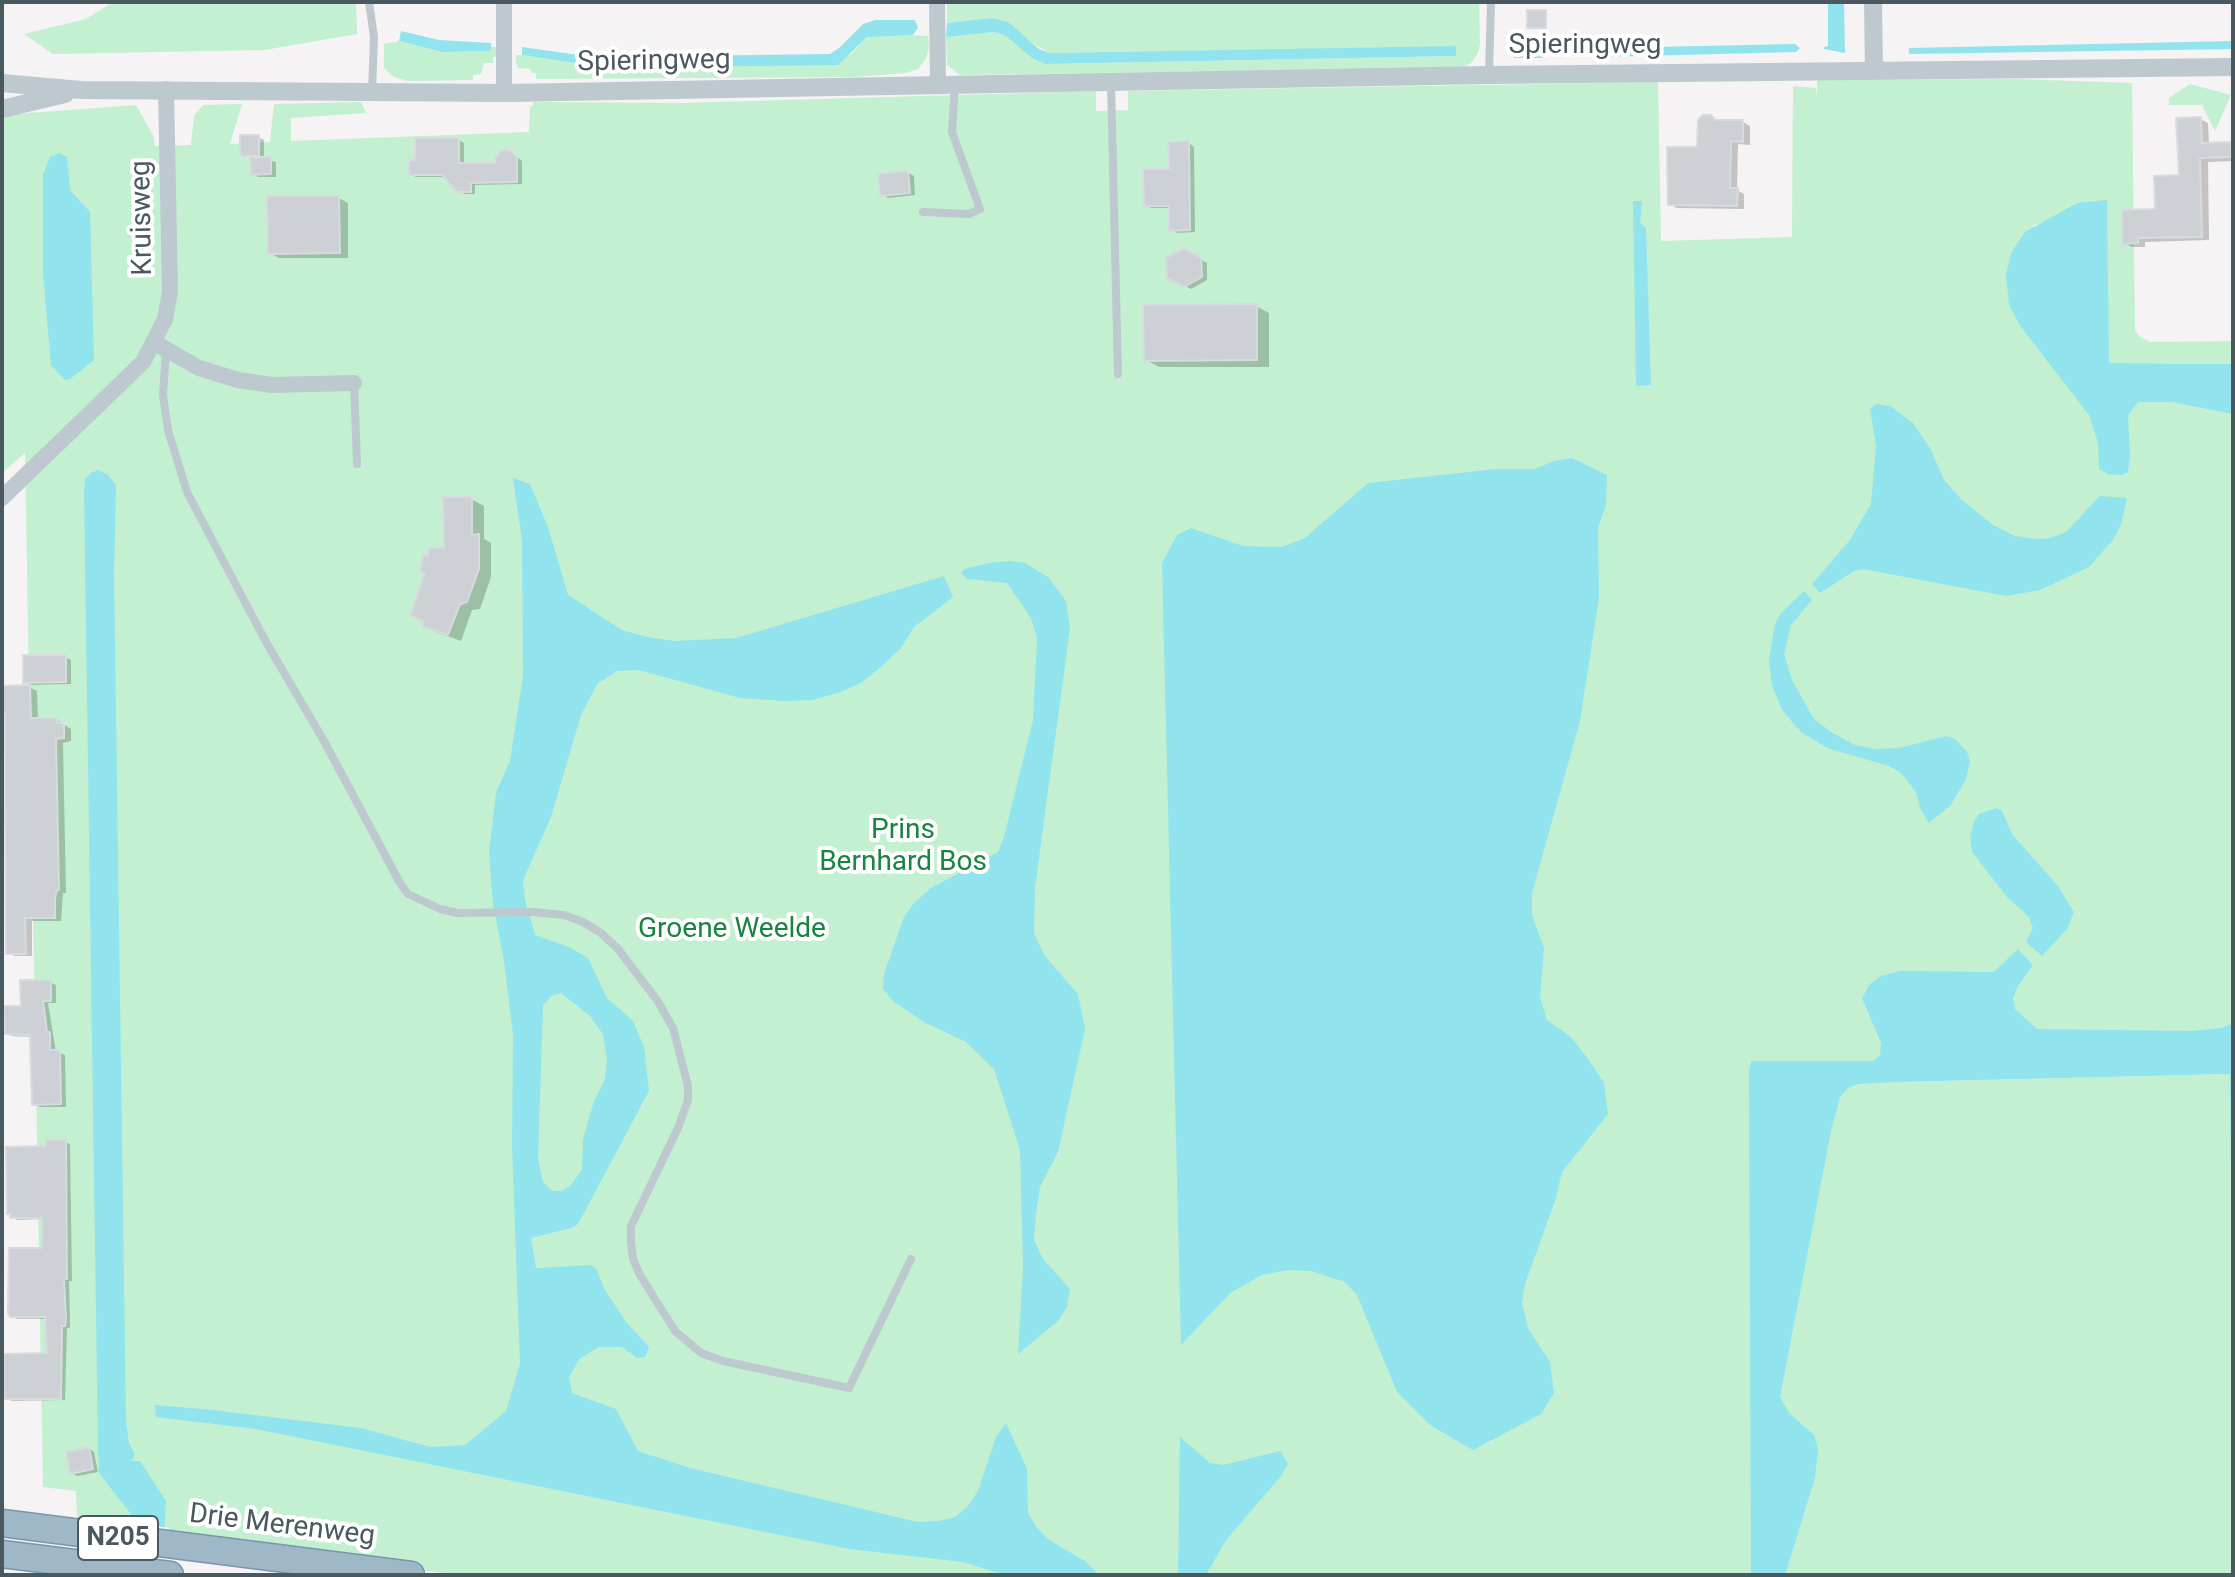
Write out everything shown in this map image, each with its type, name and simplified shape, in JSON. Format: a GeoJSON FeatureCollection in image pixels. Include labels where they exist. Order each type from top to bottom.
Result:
{"type":"FeatureCollection","features":[{"type":"Feature","properties":{"kind":"highway","name":"Drie Merenweg"},"geometry":{"type":"LineString","coordinates":[[2,1523],[411,1575]]}},
{"type":"Feature","properties":{"kind":"highway","name":"N205"},"geometry":{"type":"LineString","coordinates":[[2,1554],[170,1575]]}},
{"type":"Feature","properties":{"kind":"street"},"geometry":{"type":"LineString","coordinates":[[504,2],[504,93]]}},
{"type":"Feature","properties":{"kind":"street"},"geometry":{"type":"LineString","coordinates":[[937,2],[946,83]]}},
{"type":"Feature","properties":{"kind":"street"},"geometry":{"type":"LineString","coordinates":[[1873,2],[1874,71]]}},
{"type":"Feature","properties":{"kind":"street","name":"Spieringweg"},"geometry":{"type":"LineString","coordinates":[[2,83],[81,90],[504,93],[946,83],[2233,67]]}},
{"type":"Feature","properties":{"kind":"street","name":"Kruisweg"},"geometry":{"type":"LineString","coordinates":[[2,498],[160,346],[170,292],[166,89]]}},
{"type":"Feature","properties":{"kind":"street","name":"Spieringweg"},"geometry":{"type":"LineString","coordinates":[[2,109],[81,90]]}},
{"type":"Feature","properties":{"kind":"street"},"geometry":{"type":"LineString","coordinates":[[160,346],[199,368],[238,380],[272,385],[354,383]]}},
{"type":"Feature","properties":{"kind":"lane"},"geometry":{"type":"LineString","coordinates":[[369,2],[374,37],[372,92]]}},
{"type":"Feature","properties":{"kind":"lane"},"geometry":{"type":"LineString","coordinates":[[1489,75],[1491,2]]}},
{"type":"Feature","properties":{"kind":"lane"},"geometry":{"type":"LineString","coordinates":[[1111,81],[1118,374]]}},
{"type":"Feature","properties":{"kind":"lane"},"geometry":{"type":"LineString","coordinates":[[923,212],[969,214],[980,209],[952,132],[946,83]]}},
{"type":"Feature","properties":{"kind":"lane"},"geometry":{"type":"LineString","coordinates":[[160,346],[168,430],[187,492],[266,642],[408,894],[440,909],[458,913],[532,912],[564,915],[583,922],[601,933],[636,970],[673,1028],[688,1086],[688,1100],[678,1128],[631,1226],[631,1242],[633,1259],[640,1275],[661,1311],[688,1344],[701,1353],[723,1361],[849,1388],[911,1259]]}},
{"type":"Feature","properties":{"kind":"lane"},"geometry":{"type":"LineString","coordinates":[[354,383],[357,464]]}},
{"type":"Feature","properties":{"kind":"green space"},"geometry":{"type":"Polygon","coordinates":[[[113,2],[356,2],[357,34],[264,50],[53,54],[24,34],[86,19],[113,2]]]}},
{"type":"Feature","properties":{"kind":"green space"},"geometry":{"type":"Polygon","coordinates":[[[947,2],[1479,2],[1480,44],[1471,63],[1461,68],[960,75],[947,65],[946,37],[973,33],[994,32],[1006,36],[1032,58],[1045,64],[1456,56],[1456,47],[1049,53],[991,18],[947,23],[947,2]]]}},
{"type":"Feature","properties":{"kind":"green space"},"geometry":{"type":"Polygon","coordinates":[[[888,34],[928,36],[926,59],[918,69],[906,73],[856,77],[536,79],[536,73],[532,73],[531,69],[518,68],[516,62],[516,55],[522,55],[609,68],[850,55],[867,37],[888,34]]]}},
{"type":"Feature","properties":{"kind":"green space"},"geometry":{"type":"Polygon","coordinates":[[[399,41],[442,52],[490,51],[491,47],[498,47],[493,63],[484,63],[481,74],[473,75],[473,80],[408,81],[394,77],[384,68],[384,44],[399,41]]]}},
{"type":"Feature","properties":{"kind":"green space","name":"Groene Weelde"},"geometry":{"type":"Polygon","coordinates":[[[2016,79],[2132,83],[2135,330],[2150,342],[2233,341],[2233,364],[2109,363],[2106,201],[2032,226],[2057,239],[2106,386],[2233,385],[2233,1046],[1881,1043],[1881,1051],[1902,1082],[2230,1074],[2233,1085],[2233,1575],[457,1575],[164,1535],[120,1498],[130,1513],[134,1531],[77,1522],[76,1491],[43,1487],[25,453],[2,473],[2,115],[136,105],[153,135],[155,146],[191,145],[194,116],[203,105],[242,104],[230,144],[270,142],[274,104],[361,102],[366,113],[291,118],[291,141],[529,132],[530,106],[533,102],[682,103],[1096,91],[1096,111],[1128,110],[1128,91],[1658,82],[1661,241],[1792,237],[1793,86],[1816,88],[1817,97],[1817,80],[2016,79]]]}},
{"type":"Feature","properties":{"kind":"green space"},"geometry":{"type":"Polygon","coordinates":[[[2190,84],[2231,95],[2215,131],[2202,105],[2169,105],[2169,98],[2190,84]]]}},
{"type":"Feature","properties":{"kind":"water"},"geometry":{"type":"Polygon","coordinates":[[[1828,2],[1844,2],[1845,53],[1824,49],[1828,46],[1828,2]]]}},
{"type":"Feature","properties":{"kind":"water"},"geometry":{"type":"Polygon","coordinates":[[[991,18],[1008,22],[1039,49],[1049,53],[1456,46],[1456,56],[1045,64],[1032,58],[1006,36],[994,32],[946,37],[947,23],[991,18]]]}},
{"type":"Feature","properties":{"kind":"water"},"geometry":{"type":"Polygon","coordinates":[[[875,20],[915,20],[918,28],[913,35],[867,37],[838,65],[609,68],[522,55],[522,47],[593,57],[830,54],[863,24],[875,20]]]}},
{"type":"Feature","properties":{"kind":"water"},"geometry":{"type":"Polygon","coordinates":[[[401,31],[439,40],[491,43],[491,47],[490,51],[442,52],[399,41],[401,31]]]}},
{"type":"Feature","properties":{"kind":"water"},"geometry":{"type":"Polygon","coordinates":[[[2233,41],[2233,49],[1909,54],[1909,48],[2233,41]]]}},
{"type":"Feature","properties":{"kind":"water"},"geometry":{"type":"Polygon","coordinates":[[[1795,44],[1800,48],[1796,52],[1604,57],[1605,48],[1795,44]]]}},
{"type":"Feature","properties":{"kind":"water"},"geometry":{"type":"Polygon","coordinates":[[[1513,48],[1541,48],[1543,58],[1514,58],[1513,48]]]}},
{"type":"Feature","properties":{"kind":"water"},"geometry":{"type":"Polygon","coordinates":[[[59,153],[67,157],[70,190],[90,212],[94,360],[65,380],[51,365],[43,274],[43,175],[50,157],[59,153]]]}},
{"type":"Feature","properties":{"kind":"water"},"geometry":{"type":"Polygon","coordinates":[[[2107,200],[2109,363],[2233,364],[2233,414],[2172,402],[2138,402],[2128,415],[2130,457],[2128,472],[2122,475],[2108,474],[2099,469],[2098,443],[2089,415],[2021,327],[2009,305],[2006,274],[2012,251],[2025,232],[2077,203],[2107,200]]]}},
{"type":"Feature","properties":{"kind":"water"},"geometry":{"type":"Polygon","coordinates":[[[1633,201],[1642,201],[1640,223],[1646,228],[1651,385],[1636,386],[1633,201]]]}},
{"type":"Feature","properties":{"kind":"water"},"geometry":{"type":"Polygon","coordinates":[[[1876,404],[1890,406],[1913,423],[1930,448],[1944,480],[1961,499],[1993,525],[2015,536],[2051,538],[2066,532],[2100,496],[2127,498],[2121,525],[2112,541],[2089,567],[2040,590],[2006,596],[1863,569],[1854,571],[1820,593],[1812,584],[1850,540],[1871,504],[1876,446],[1870,409],[1876,404]]]}},
{"type":"Feature","properties":{"kind":"water"},"geometry":{"type":"Polygon","coordinates":[[[1572,458],[1607,475],[1606,505],[1598,528],[1599,598],[1580,721],[1532,893],[1532,915],[1544,948],[1540,997],[1547,1020],[1571,1037],[1604,1083],[1608,1114],[1562,1172],[1555,1201],[1525,1284],[1522,1303],[1528,1328],[1550,1362],[1554,1393],[1541,1414],[1473,1450],[1430,1425],[1397,1392],[1357,1295],[1345,1282],[1311,1271],[1288,1270],[1262,1275],[1230,1293],[1181,1345],[1162,563],[1177,535],[1191,528],[1243,546],[1282,547],[1305,538],[1368,483],[1496,469],[1535,469],[1572,458]]]}},
{"type":"Feature","properties":{"kind":"water"},"geometry":{"type":"Polygon","coordinates":[[[98,470],[107,474],[116,485],[114,573],[126,1422],[129,1443],[135,1454],[131,1461],[140,1461],[166,1501],[164,1535],[134,1526],[130,1513],[99,1473],[84,493],[85,480],[98,470]]]}},
{"type":"Feature","properties":{"kind":"water"},"geometry":{"type":"Polygon","coordinates":[[[513,478],[530,484],[548,527],[568,595],[622,630],[675,641],[736,638],[944,576],[953,597],[914,627],[901,648],[882,666],[862,682],[841,692],[812,700],[740,698],[639,670],[617,671],[597,684],[581,715],[551,817],[523,880],[525,900],[535,935],[569,947],[588,958],[607,998],[633,1021],[644,1047],[649,1091],[578,1224],[531,1238],[536,1268],[590,1265],[596,1268],[605,1290],[626,1322],[649,1347],[645,1357],[637,1358],[622,1347],[599,1347],[579,1359],[569,1377],[572,1393],[616,1409],[638,1451],[690,1468],[918,1522],[955,1517],[967,1507],[978,1491],[996,1437],[1006,1423],[1027,1469],[1028,1513],[1037,1528],[1049,1540],[1085,1561],[1099,1575],[1005,1575],[963,1562],[849,1549],[256,1429],[156,1417],[155,1405],[213,1410],[361,1428],[430,1447],[465,1445],[506,1411],[520,1364],[512,1147],[513,1035],[493,904],[489,853],[496,793],[510,761],[523,676],[522,541],[513,478]],[[561,993],[551,996],[543,1006],[538,1159],[543,1182],[552,1191],[561,1191],[570,1186],[582,1170],[583,1139],[594,1101],[605,1079],[607,1060],[603,1034],[589,1015],[561,993]]]}},
{"type":"Feature","properties":{"kind":"water"},"geometry":{"type":"Polygon","coordinates":[[[1009,561],[1025,563],[1048,577],[1066,601],[1070,628],[1035,888],[1034,933],[1044,955],[1078,994],[1085,1029],[1058,1152],[1040,1187],[1034,1240],[1043,1259],[1070,1289],[1067,1307],[1058,1321],[1018,1354],[1023,1268],[1020,1150],[994,1069],[966,1042],[924,1022],[893,1001],[883,989],[884,974],[904,917],[914,903],[931,888],[998,852],[1004,837],[1033,720],[1037,638],[1031,618],[1007,583],[967,579],[961,573],[964,569],[1009,561]]]}},
{"type":"Feature","properties":{"kind":"water"},"geometry":{"type":"Polygon","coordinates":[[[1804,591],[1812,600],[1791,625],[1784,654],[1792,680],[1814,719],[1855,745],[1875,749],[1899,748],[1946,736],[1955,739],[1967,752],[1970,761],[1966,779],[1951,805],[1929,823],[1920,808],[1916,792],[1901,773],[1889,766],[1827,748],[1801,732],[1782,710],[1772,686],[1769,660],[1775,624],[1781,613],[1804,591]]]}},
{"type":"Feature","properties":{"kind":"water"},"geometry":{"type":"Polygon","coordinates":[[[1997,808],[2002,811],[2012,834],[2057,885],[2074,912],[2067,929],[2042,956],[2026,942],[2033,928],[2029,917],[2007,897],[1972,852],[1970,836],[1974,822],[1979,814],[1997,808]]]}},
{"type":"Feature","properties":{"kind":"water"},"geometry":{"type":"Polygon","coordinates":[[[2018,949],[2033,965],[2018,986],[2013,999],[2015,1009],[2037,1029],[2192,1031],[2221,1028],[2233,1023],[2233,1344],[2230,1074],[1898,1082],[1858,1084],[1848,1088],[1840,1097],[1831,1131],[1780,1397],[1789,1413],[1814,1435],[1818,1449],[1815,1478],[1785,1575],[1751,1575],[1751,1061],[1873,1061],[1880,1055],[1881,1043],[1862,998],[1870,984],[1881,976],[1900,971],[1994,972],[2018,949]]]}},
{"type":"Feature","properties":{"kind":"water"},"geometry":{"type":"Polygon","coordinates":[[[1180,1437],[1210,1463],[1223,1465],[1280,1451],[1288,1464],[1226,1540],[1206,1575],[1178,1575],[1180,1437]]]}},
{"type":"Feature","properties":{"kind":"pier"},"geometry":{"type":"Polygon","coordinates":[[[128,1522],[169,1528],[169,1575],[130,1575],[128,1522]]]}},
{"type":"Feature","properties":{"kind":"building"},"geometry":{"type":"Polygon","coordinates":[[[1527,10],[1546,10],[1546,28],[1527,28],[1527,10]]]}},
{"type":"Feature","properties":{"kind":"building"},"geometry":{"type":"Polygon","coordinates":[[[1703,115],[1711,115],[1715,120],[1743,120],[1743,142],[1731,141],[1730,188],[1738,188],[1737,206],[1668,205],[1667,147],[1697,147],[1698,120],[1703,115]]]}},
{"type":"Feature","properties":{"kind":"building"},"geometry":{"type":"Polygon","coordinates":[[[2201,117],[2202,143],[2231,142],[2231,157],[2200,158],[2202,237],[2138,238],[2138,243],[2122,244],[2122,210],[2155,209],[2154,176],[2179,175],[2176,118],[2201,117]]]}},
{"type":"Feature","properties":{"kind":"building"},"geometry":{"type":"Polygon","coordinates":[[[240,135],[259,135],[259,156],[240,156],[240,135]]]}},
{"type":"Feature","properties":{"kind":"building"},"geometry":{"type":"Polygon","coordinates":[[[415,138],[459,138],[459,163],[495,163],[502,150],[509,150],[517,157],[517,182],[471,183],[471,192],[457,192],[442,175],[409,175],[409,160],[415,160],[415,138]]]}},
{"type":"Feature","properties":{"kind":"building"},"geometry":{"type":"Polygon","coordinates":[[[1189,141],[1190,230],[1169,231],[1169,206],[1144,206],[1143,169],[1169,169],[1168,142],[1189,141]]]}},
{"type":"Feature","properties":{"kind":"building"},"geometry":{"type":"Polygon","coordinates":[[[250,157],[271,157],[271,174],[251,175],[250,157]]]}},
{"type":"Feature","properties":{"kind":"building"},"geometry":{"type":"Polygon","coordinates":[[[908,171],[910,193],[880,196],[878,174],[908,171]]]}},
{"type":"Feature","properties":{"kind":"building"},"geometry":{"type":"Polygon","coordinates":[[[267,196],[339,196],[340,253],[268,254],[267,196]]]}},
{"type":"Feature","properties":{"kind":"building"},"geometry":{"type":"Polygon","coordinates":[[[1184,248],[1201,258],[1202,277],[1184,287],[1167,278],[1166,258],[1184,248]]]}},
{"type":"Feature","properties":{"kind":"building"},"geometry":{"type":"Polygon","coordinates":[[[1257,304],[1257,360],[1144,361],[1143,305],[1257,304]]]}},
{"type":"Feature","properties":{"kind":"building"},"geometry":{"type":"Polygon","coordinates":[[[443,497],[472,497],[472,535],[479,534],[479,569],[467,602],[460,604],[448,635],[422,626],[423,621],[410,616],[425,573],[420,572],[423,555],[428,556],[429,548],[444,548],[443,497]]]}},
{"type":"Feature","properties":{"kind":"building"},"geometry":{"type":"Polygon","coordinates":[[[23,655],[66,655],[66,682],[23,683],[23,655]]]}},
{"type":"Feature","properties":{"kind":"building"},"geometry":{"type":"Polygon","coordinates":[[[30,685],[31,718],[57,718],[57,723],[64,723],[64,738],[56,739],[59,890],[55,898],[55,918],[25,918],[26,954],[6,954],[5,713],[2,713],[2,686],[30,685]]]}},
{"type":"Feature","properties":{"kind":"building"},"geometry":{"type":"Polygon","coordinates":[[[20,980],[51,980],[51,1001],[43,1001],[47,1032],[50,1032],[50,1050],[60,1050],[61,1104],[32,1105],[30,1035],[5,1034],[4,1006],[21,1006],[20,980]]]}},
{"type":"Feature","properties":{"kind":"building"},"geometry":{"type":"Polygon","coordinates":[[[46,1140],[66,1140],[67,1279],[64,1279],[66,1318],[65,1326],[62,1326],[61,1399],[4,1399],[4,1354],[47,1353],[45,1317],[10,1317],[8,1313],[9,1248],[42,1248],[42,1218],[10,1218],[7,1214],[6,1147],[46,1146],[46,1140]]]}},
{"type":"Feature","properties":{"kind":"building"},"geometry":{"type":"Polygon","coordinates":[[[89,1447],[93,1469],[70,1474],[66,1452],[89,1447]]]}},
{"type":"Feature","properties":{"kind":"park label","name":"Prins Bernhard Bos"},"geometry":{"type":"Point","coordinates":[903,847]}}]}
